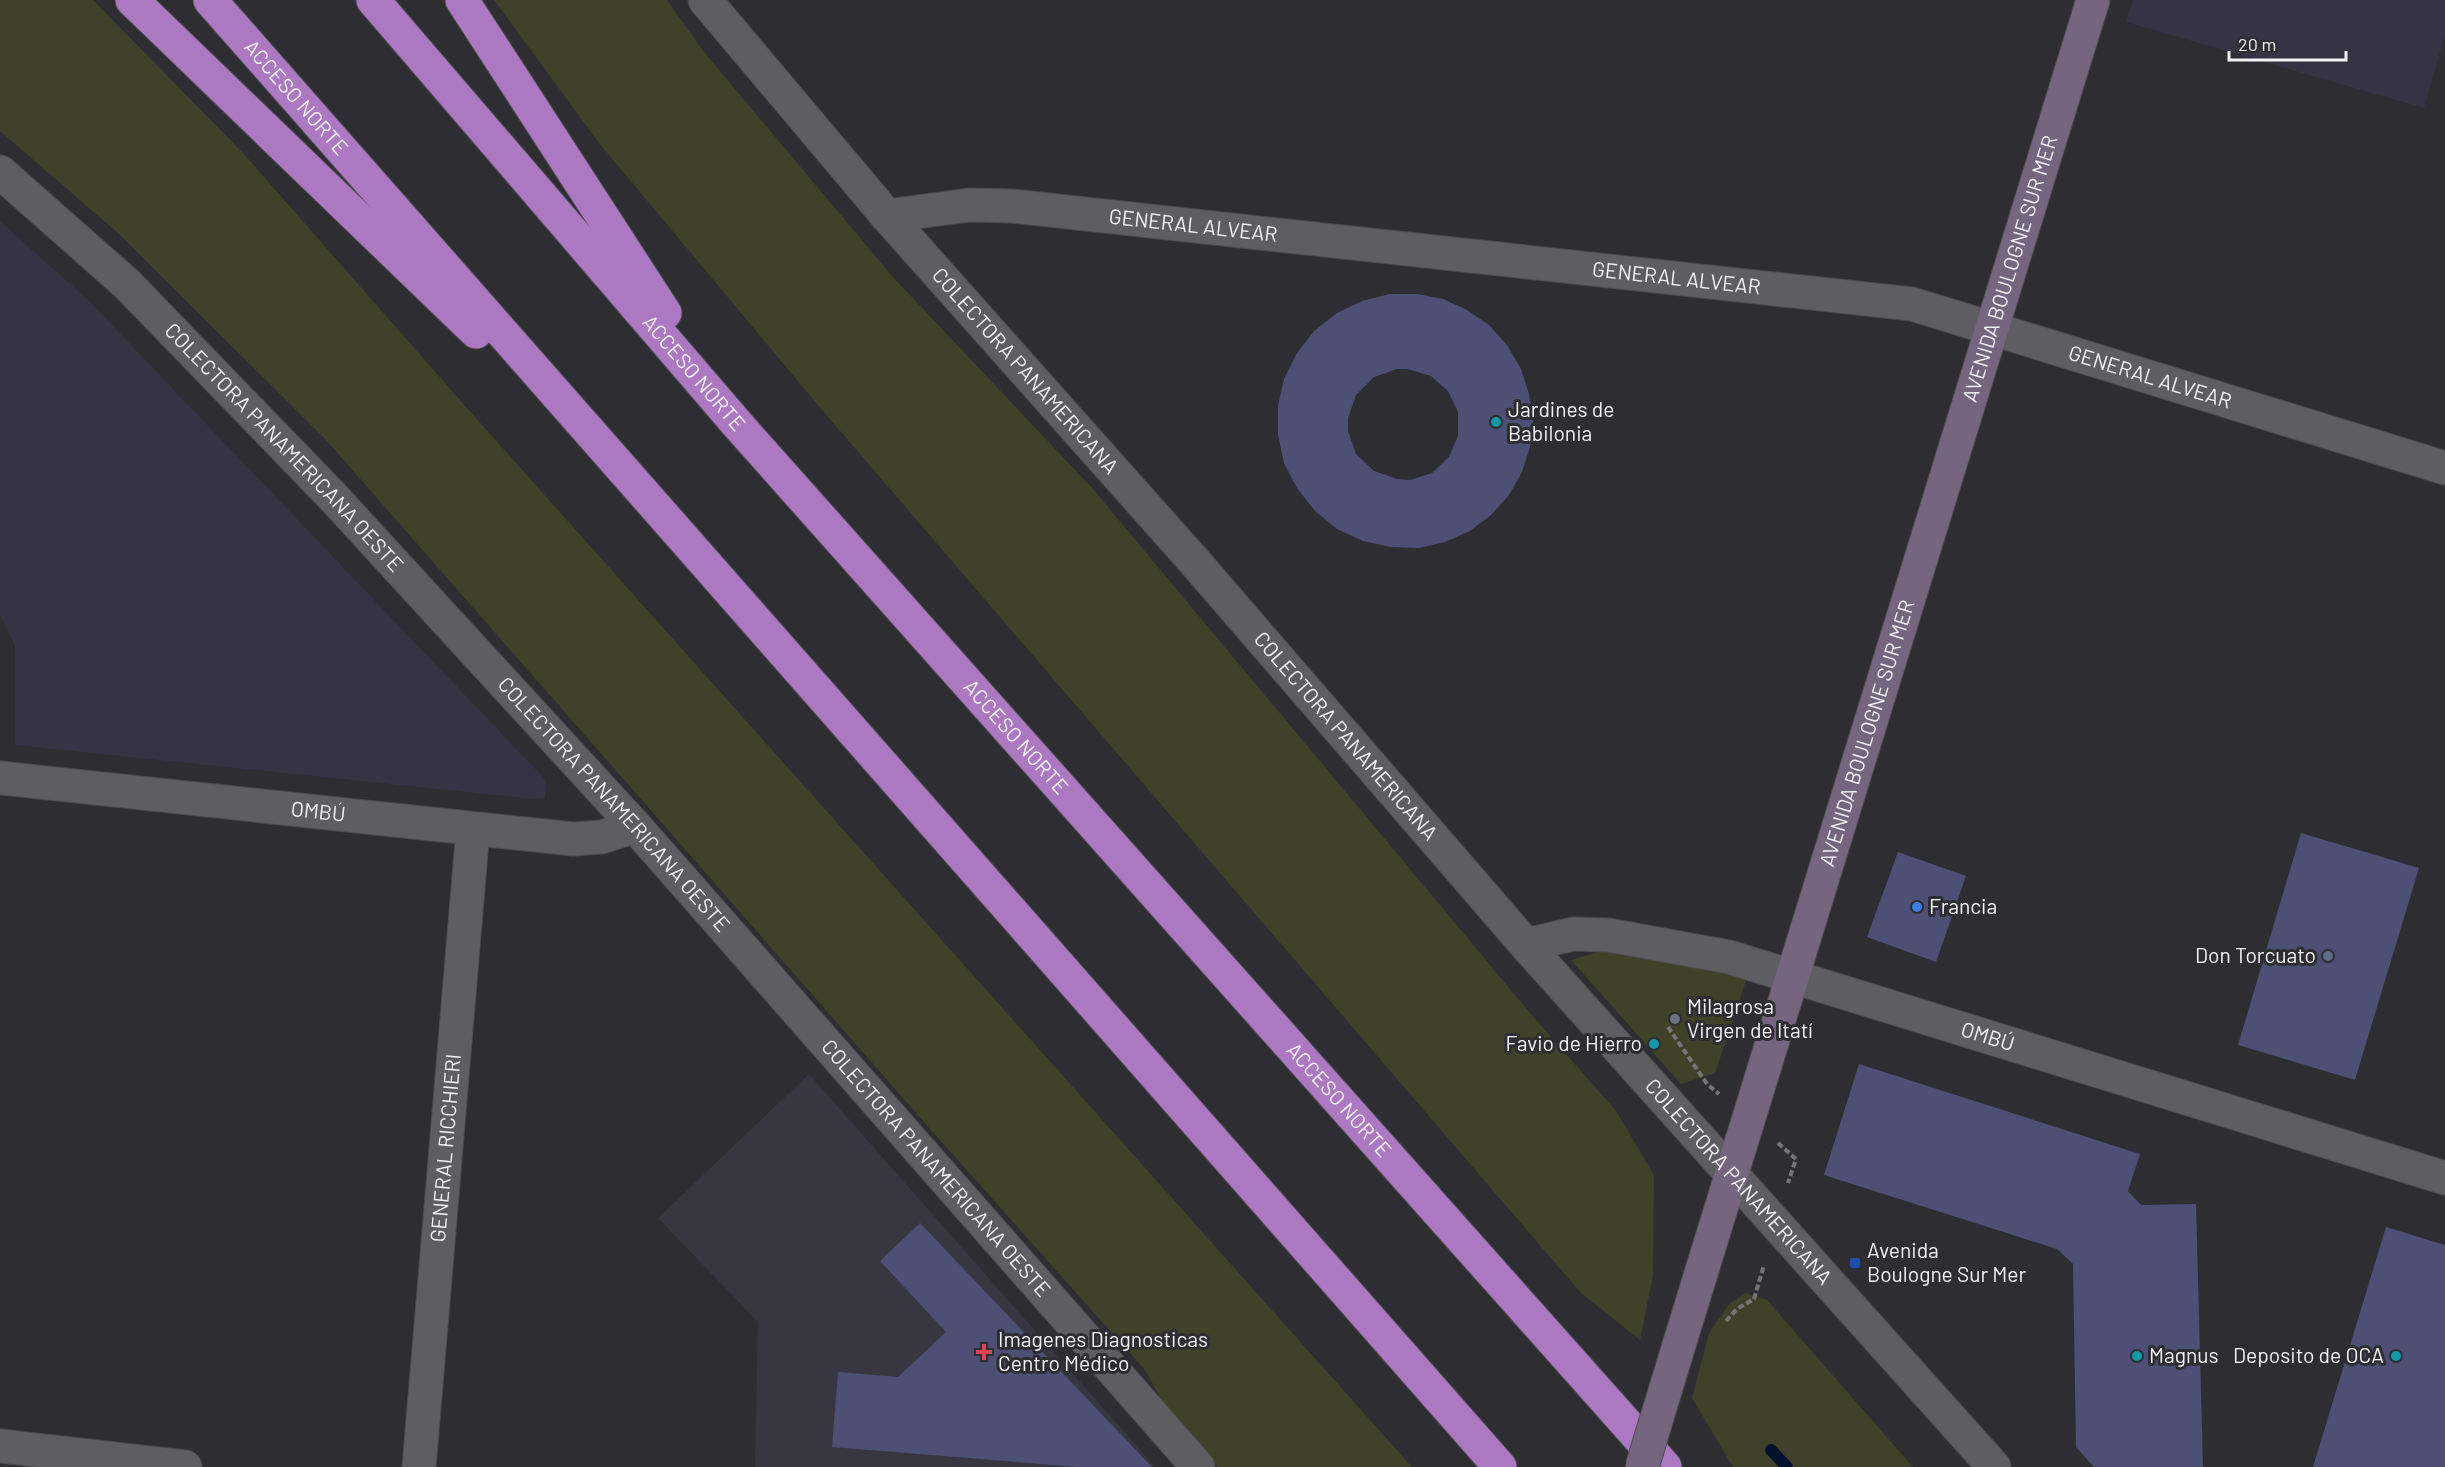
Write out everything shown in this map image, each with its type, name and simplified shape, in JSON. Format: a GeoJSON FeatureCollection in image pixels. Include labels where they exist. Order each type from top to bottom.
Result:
{"type":"FeatureCollection","features":[{"type":"Feature","properties":{"kind":"highway"},"geometry":{"type":"LineString","coordinates":[[132,0],[655,507]]}},
{"type":"Feature","properties":{"kind":"highway","name":"ACCESO NORTE"},"geometry":{"type":"LineString","coordinates":[[210,0],[1500,1467]]}},
{"type":"Feature","properties":{"kind":"highway","name":"ACCESO NORTE"},"geometry":{"type":"LineString","coordinates":[[373,0],[738,425],[1665,1467]]}},
{"type":"Feature","properties":{"kind":"highway"},"geometry":{"type":"LineString","coordinates":[[462,0],[738,425]]}},
{"type":"Feature","properties":{"kind":"main road","name":"AVENIDA BOULOGNE SUR MER"},"geometry":{"type":"LineString","coordinates":[[1642,1467],[2093,0]]}},
{"type":"Feature","properties":{"kind":"street","name":"COLECTORA PANAMERICANA"},"geometry":{"type":"LineString","coordinates":[[705,0],[887,216],[1194,561],[1526,945],[1994,1467]]}},
{"type":"Feature","properties":{"kind":"street","name":"COLECTORA PANAMERICANA OESTE"},"geometry":{"type":"LineString","coordinates":[[0,171],[128,284],[334,498],[635,826],[1198,1467]]}},
{"type":"Feature","properties":{"kind":"street","name":"GENERAL ALVEAR"},"geometry":{"type":"LineString","coordinates":[[887,216],[969,205],[1012,206],[1912,304],[2445,468]]}},
{"type":"Feature","properties":{"kind":"street","name":"OMBÚ"},"geometry":{"type":"LineString","coordinates":[[0,778],[573,838],[602,837],[635,826]]}},
{"type":"Feature","properties":{"kind":"street","name":"GENERAL RICCHIERI"},"geometry":{"type":"LineString","coordinates":[[419,1467],[473,829]]}},
{"type":"Feature","properties":{"kind":"street","name":"OMBÚ"},"geometry":{"type":"LineString","coordinates":[[1526,945],[1573,934],[1608,935],[1729,957],[2445,1178]]}},
{"type":"Feature","properties":{"kind":"street"},"geometry":{"type":"LineString","coordinates":[[0,1446],[186,1467]]}},
{"type":"Feature","properties":{"kind":"shaded area"},"geometry":{"type":"Polygon","coordinates":[[[2133,0],[2445,0],[2445,35],[2424,108],[2126,22],[2133,0]]]}},
{"type":"Feature","properties":{"kind":"shaded area"},"geometry":{"type":"Polygon","coordinates":[[[0,221],[89,301],[546,780],[545,798],[534,799],[15,745],[15,646],[0,615],[0,221]]]}},
{"type":"Feature","properties":{"kind":"shaded area"},"geometry":{"type":"Polygon","coordinates":[[[809,1074],[1155,1467],[755,1467],[758,1322],[658,1218],[809,1074]]]}},
{"type":"Feature","properties":{"kind":"green space"},"geometry":{"type":"Polygon","coordinates":[[[0,0],[93,0],[243,153],[466,407],[1412,1467],[1218,1467],[1171,1417],[1145,1370],[931,1130],[327,441],[118,233],[0,131],[0,0]]]}},
{"type":"Feature","properties":{"kind":"green space"},"geometry":{"type":"Polygon","coordinates":[[[494,0],[667,0],[704,52],[892,276],[1093,489],[1530,1013],[1616,1111],[1654,1175],[1653,1275],[1640,1340],[1581,1293],[817,404],[599,143],[494,0]]]}},
{"type":"Feature","properties":{"kind":"green space"},"geometry":{"type":"Polygon","coordinates":[[[1604,950],[1749,972],[1715,1073],[1681,1084],[1571,960],[1604,950]]]}},
{"type":"Feature","properties":{"kind":"green space"},"geometry":{"type":"Polygon","coordinates":[[[1746,1293],[1767,1300],[1913,1467],[1733,1467],[1692,1398],[1709,1333],[1730,1303],[1746,1293]]]}},
{"type":"Feature","properties":{"kind":"building","name":"Jardines de Babilonia"},"geometry":{"type":"Polygon","coordinates":[[[1390,294],[1417,294],[1443,299],[1467,310],[1489,325],[1507,345],[1521,369],[1529,394],[1533,420],[1530,447],[1522,472],[1509,495],[1491,515],[1470,531],[1445,542],[1419,548],[1391,547],[1363,541],[1337,529],[1315,511],[1297,488],[1284,463],[1278,435],[1278,406],[1284,379],[1297,353],[1314,331],[1337,313],[1362,301],[1390,294]],[[1397,369],[1374,377],[1356,395],[1348,418],[1348,431],[1356,454],[1374,471],[1397,479],[1410,480],[1432,473],[1449,457],[1458,436],[1458,412],[1448,391],[1431,376],[1408,369],[1397,369]]]}},
{"type":"Feature","properties":{"kind":"building","name":"Don Torcuato"},"geometry":{"type":"Polygon","coordinates":[[[2301,833],[2419,868],[2355,1080],[2238,1045],[2301,833]]]}},
{"type":"Feature","properties":{"kind":"building","name":"Francia"},"geometry":{"type":"Polygon","coordinates":[[[1898,852],[1966,876],[1936,962],[1867,937],[1898,852]]]}},
{"type":"Feature","properties":{"kind":"building","name":"Magnus"},"geometry":{"type":"Polygon","coordinates":[[[1859,1064],[2140,1154],[2128,1191],[2141,1205],[2196,1204],[2203,1467],[2094,1467],[2076,1447],[2073,1264],[2057,1249],[1824,1175],[1859,1064]]]}},
{"type":"Feature","properties":{"kind":"building","name":"Imagenes Diagnosticas Centro Médico"},"geometry":{"type":"Polygon","coordinates":[[[920,1223],[1152,1467],[1078,1467],[832,1447],[838,1372],[898,1377],[946,1332],[880,1261],[920,1223]]]}},
{"type":"Feature","properties":{"kind":"building","name":"Deposito de OCA"},"geometry":{"type":"Polygon","coordinates":[[[2386,1227],[2445,1245],[2445,1467],[2313,1467],[2386,1227]]]}},
{"type":"Feature","properties":{"kind":"waterway"},"geometry":{"type":"LineString","coordinates":[[1771,1450],[1787,1467]]}},
{"type":"Feature","properties":{"kind":"place","name":"Jardines de Babilonia"},"geometry":{"type":"Point","coordinates":[1496,422]}},
{"type":"Feature","properties":{"kind":"place","name":"Francia"},"geometry":{"type":"Point","coordinates":[1917,907]}},
{"type":"Feature","properties":{"kind":"place","name":"Don Torcuato"},"geometry":{"type":"Point","coordinates":[2328,956]}},
{"type":"Feature","properties":{"kind":"place","name":"Milagrosa Virgen de Itatí"},"geometry":{"type":"Point","coordinates":[1675,1019]}},
{"type":"Feature","properties":{"kind":"place","name":"Favio de Hierro"},"geometry":{"type":"Point","coordinates":[1654,1044]}},
{"type":"Feature","properties":{"kind":"place","name":"Avenida Boulogne Sur Mer"},"geometry":{"type":"Point","coordinates":[1855,1263]}},
{"type":"Feature","properties":{"kind":"place","name":"Imagenes Diagnosticas Centro Médico"},"geometry":{"type":"Point","coordinates":[984,1352]}},
{"type":"Feature","properties":{"kind":"place","name":"Magnus"},"geometry":{"type":"Point","coordinates":[2137,1356]}},
{"type":"Feature","properties":{"kind":"place","name":"Deposito de OCA"},"geometry":{"type":"Point","coordinates":[2396,1356]}}]}
